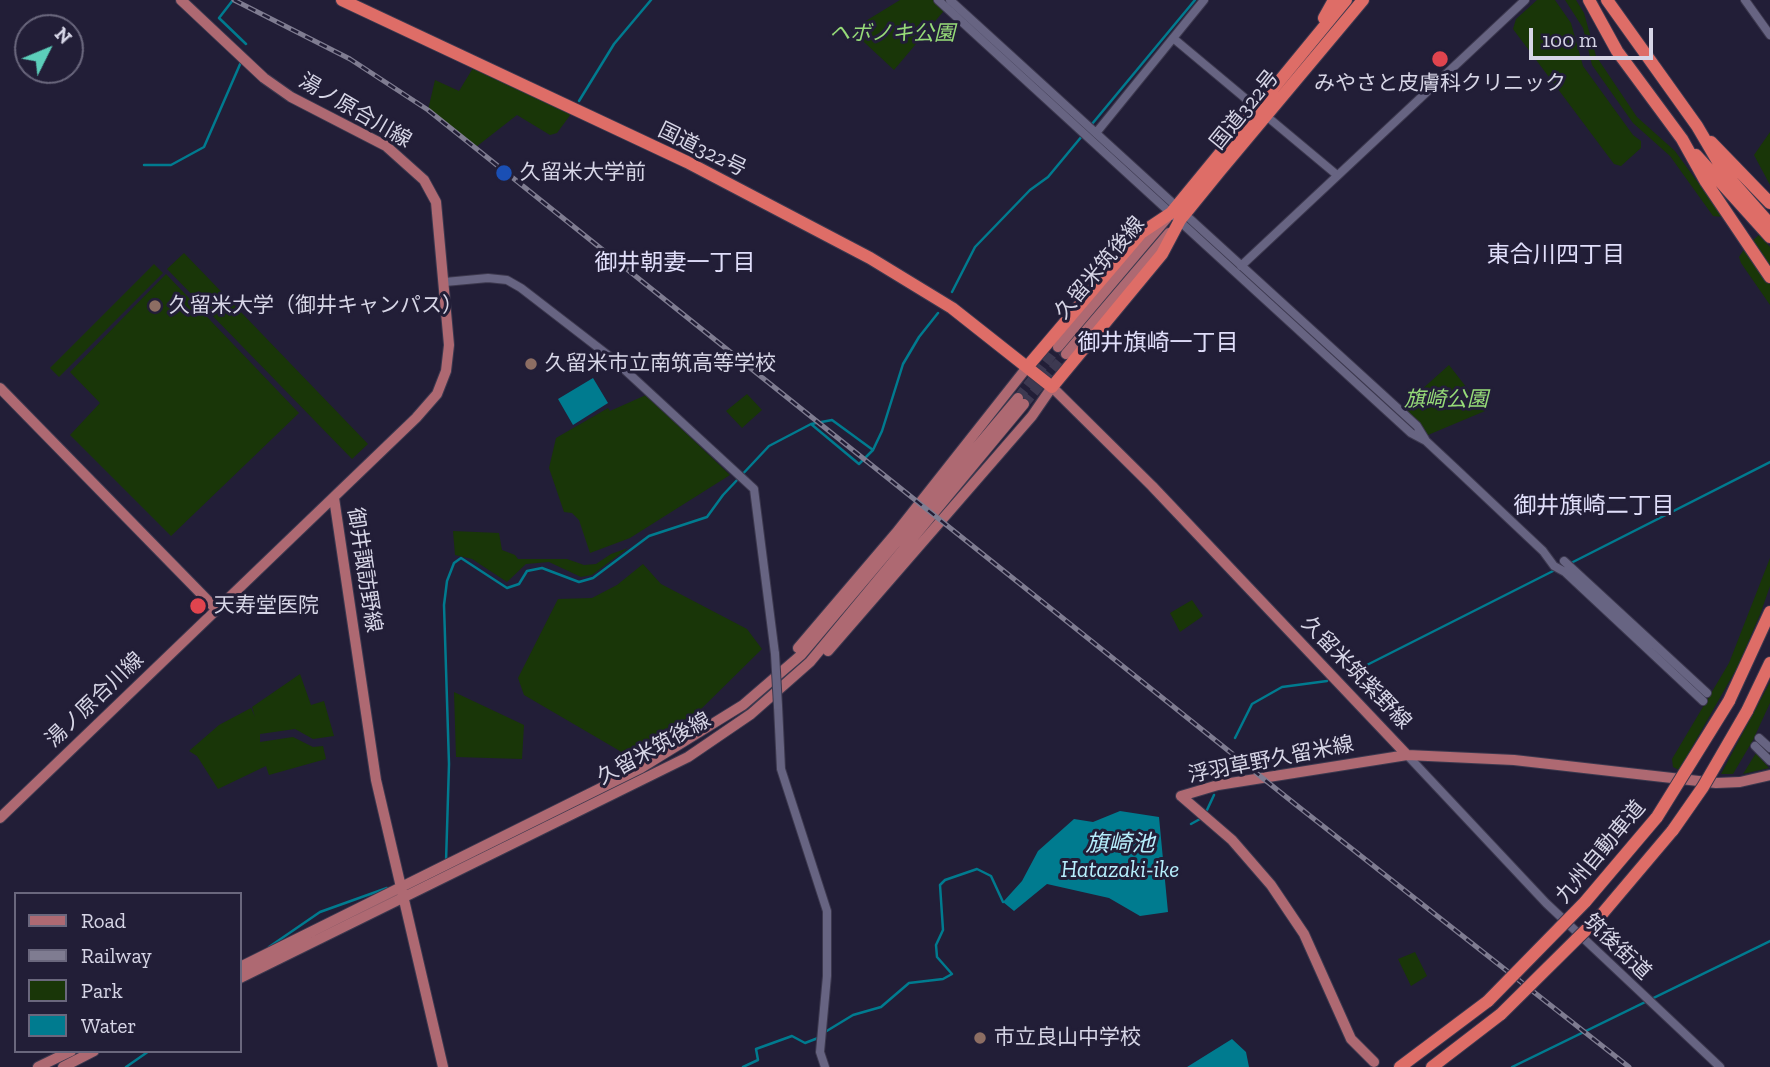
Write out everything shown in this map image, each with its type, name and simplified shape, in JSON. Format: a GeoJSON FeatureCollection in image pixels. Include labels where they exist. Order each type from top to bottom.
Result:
{"type":"FeatureCollection","features":[{"type":"Feature","properties":{"kind":"highway","name":"国道322号"},"geometry":{"type":"LineString","coordinates":[[342,0],[687,162],[857,251],[952,308],[1052,387],[1162,254],[1178,214],[1261,111],[1311,40],[1346,0]]}},
{"type":"Feature","properties":{"kind":"highway"},"geometry":{"type":"LineString","coordinates":[[1311,40],[1334,0]]}},
{"type":"Feature","properties":{"kind":"highway","name":"国道322号"},"geometry":{"type":"LineString","coordinates":[[1261,111],[1363,0]]}},
{"type":"Feature","properties":{"kind":"highway"},"geometry":{"type":"LineString","coordinates":[[1587,0],[1617,51],[1682,139],[1770,237]]}},
{"type":"Feature","properties":{"kind":"highway"},"geometry":{"type":"LineString","coordinates":[[1607,2],[1697,126],[1724,172],[1770,224]]}},
{"type":"Feature","properties":{"kind":"highway"},"geometry":{"type":"LineString","coordinates":[[1697,126],[1770,203]]}},
{"type":"Feature","properties":{"kind":"highway"},"geometry":{"type":"LineString","coordinates":[[1682,139],[1706,182],[1770,277]]}},
{"type":"Feature","properties":{"kind":"highway","name":"国道322号"},"geometry":{"type":"LineString","coordinates":[[1027,366],[1141,233],[1178,214]]}},
{"type":"Feature","properties":{"kind":"highway"},"geometry":{"type":"LineString","coordinates":[[1738,684],[1770,600]]}},
{"type":"Feature","properties":{"kind":"highway","name":"九州自動車道"},"geometry":{"type":"LineString","coordinates":[[1400,1067],[1488,1001],[1585,902],[1657,817],[1729,701],[1770,612]]}},
{"type":"Feature","properties":{"kind":"highway","name":"九州自動車道"},"geometry":{"type":"LineString","coordinates":[[1432,1067],[1501,1014],[1602,914],[1673,830],[1703,787],[1747,710],[1770,663]]}},
{"type":"Feature","properties":{"kind":"main road","name":"湯ノ原合川線"},"geometry":{"type":"LineString","coordinates":[[181,0],[264,78],[292,97],[386,146],[414,169],[436,202],[449,345],[446,371],[437,394],[334,498]]}},
{"type":"Feature","properties":{"kind":"main road","name":"久留米筑後線"},"geometry":{"type":"LineString","coordinates":[[1062,350],[1178,214]]}},
{"type":"Feature","properties":{"kind":"main road"},"geometry":{"type":"LineString","coordinates":[[743,705],[794,653],[896,533],[1027,366]]}},
{"type":"Feature","properties":{"kind":"main road"},"geometry":{"type":"LineString","coordinates":[[796,676],[829,650],[855,621],[1032,416],[1052,387]]}},
{"type":"Feature","properties":{"kind":"main road","name":"久留米筑紫野線"},"geometry":{"type":"LineString","coordinates":[[1052,387],[1161,496],[1407,755],[1514,760],[1716,783],[1740,782],[1770,775]]}},
{"type":"Feature","properties":{"kind":"main road"},"geometry":{"type":"LineString","coordinates":[[0,388],[217,610]]}},
{"type":"Feature","properties":{"kind":"main road","name":"久留米筑後線"},"geometry":{"type":"LineString","coordinates":[[242,966],[401,894],[688,757],[751,714],[796,676],[1021,401],[787,670],[743,705],[641,768],[401,894],[242,977]]}},
{"type":"Feature","properties":{"kind":"main road","name":"御井諏訪野線"},"geometry":{"type":"LineString","coordinates":[[217,610],[334,498]]}},
{"type":"Feature","properties":{"kind":"main road","name":"御井諏訪野線"},"geometry":{"type":"LineString","coordinates":[[334,498],[363,708],[401,894],[443,1067]]}},
{"type":"Feature","properties":{"kind":"main road","name":"湯ノ原合川線"},"geometry":{"type":"LineString","coordinates":[[0,818],[217,610]]}},
{"type":"Feature","properties":{"kind":"main road","name":"浮羽草野久留米線"},"geometry":{"type":"LineString","coordinates":[[1374,1062],[1351,1039],[1304,934],[1271,886],[1232,840],[1181,796],[1218,785],[1407,755]]}},
{"type":"Feature","properties":{"kind":"main road"},"geometry":{"type":"LineString","coordinates":[[38,1067],[67,1053]]}},
{"type":"Feature","properties":{"kind":"main road"},"geometry":{"type":"LineString","coordinates":[[63,1067],[90,1053]]}},
{"type":"Feature","properties":{"kind":"street"},"geometry":{"type":"LineString","coordinates":[[938,0],[1093,134],[1411,433],[1426,441]]}},
{"type":"Feature","properties":{"kind":"street"},"geometry":{"type":"LineString","coordinates":[[950,0],[1084,127]]}},
{"type":"Feature","properties":{"kind":"street"},"geometry":{"type":"LineString","coordinates":[[1093,134],[1204,0]]}},
{"type":"Feature","properties":{"kind":"street"},"geometry":{"type":"LineString","coordinates":[[1241,266],[1525,0]]}},
{"type":"Feature","properties":{"kind":"street"},"geometry":{"type":"LineString","coordinates":[[1745,0],[1770,35]]}},
{"type":"Feature","properties":{"kind":"street"},"geometry":{"type":"LineString","coordinates":[[1172,38],[1337,175]]}},
{"type":"Feature","properties":{"kind":"street"},"geometry":{"type":"LineString","coordinates":[[1178,214],[1241,266],[1408,418],[1426,441],[1505,513],[1554,566],[1565,572],[1705,697],[1564,561]]}},
{"type":"Feature","properties":{"kind":"street"},"geometry":{"type":"LineString","coordinates":[[445,282],[488,278],[507,280],[521,288],[613,359],[754,489],[775,653],[781,769],[827,911],[827,976],[820,1052],[825,1067]]}},
{"type":"Feature","properties":{"kind":"street"},"geometry":{"type":"LineString","coordinates":[[1770,748],[1757,742],[1770,761]]}},
{"type":"Feature","properties":{"kind":"street","name":"筑後街道"},"geometry":{"type":"LineString","coordinates":[[1407,755],[1546,902],[1648,1002],[1720,1067]]}},
{"type":"Feature","properties":{"kind":"green space","name":"ヘボノキ公園"},"geometry":{"type":"Polygon","coordinates":[[[900,0],[942,0],[948,6],[894,70],[851,30],[900,0]]]}},
{"type":"Feature","properties":{"kind":"green space"},"geometry":{"type":"Polygon","coordinates":[[[1537,0],[1555,0],[1571,23],[1583,66],[1633,135],[1641,141],[1641,148],[1621,166],[1614,164],[1513,29],[1516,19],[1537,0]]]}},
{"type":"Feature","properties":{"kind":"green space"},"geometry":{"type":"Polygon","coordinates":[[[1565,0],[1576,0],[1584,13],[1596,56],[1637,117],[1675,151],[1723,217],[1713,216],[1670,156],[1633,123],[1592,65],[1583,28],[1565,0]]]}},
{"type":"Feature","properties":{"kind":"green space"},"geometry":{"type":"Polygon","coordinates":[[[476,63],[574,110],[557,133],[550,135],[517,115],[476,147],[428,110],[435,80],[459,91],[476,63]]]}},
{"type":"Feature","properties":{"kind":"green space"},"geometry":{"type":"Polygon","coordinates":[[[1770,132],[1770,185],[1754,155],[1770,132]]]}},
{"type":"Feature","properties":{"kind":"green space"},"geometry":{"type":"Polygon","coordinates":[[[1759,235],[1770,247],[1770,271],[1752,241],[1759,235]]]}},
{"type":"Feature","properties":{"kind":"green space"},"geometry":{"type":"Polygon","coordinates":[[[1745,248],[1770,284],[1770,305],[1741,263],[1739,257],[1745,248]]]}},
{"type":"Feature","properties":{"kind":"green space"},"geometry":{"type":"Polygon","coordinates":[[[184,253],[368,444],[352,459],[167,269],[184,253]]]}},
{"type":"Feature","properties":{"kind":"green space"},"geometry":{"type":"Polygon","coordinates":[[[154,264],[163,273],[59,377],[50,368],[154,264]]]}},
{"type":"Feature","properties":{"kind":"green space"},"geometry":{"type":"Polygon","coordinates":[[[166,274],[299,413],[171,536],[70,435],[100,403],[70,372],[166,274]]]}},
{"type":"Feature","properties":{"kind":"green space","name":"旗崎公園"},"geometry":{"type":"Polygon","coordinates":[[[1449,365],[1485,411],[1428,435],[1401,408],[1449,365]]]}},
{"type":"Feature","properties":{"kind":"green space"},"geometry":{"type":"Polygon","coordinates":[[[747,394],[762,410],[742,428],[726,411],[747,394]]]}},
{"type":"Feature","properties":{"kind":"green space"},"geometry":{"type":"Polygon","coordinates":[[[646,395],[730,475],[630,538],[590,553],[579,520],[572,513],[564,512],[549,468],[556,438],[608,408],[610,411],[646,395]]]}},
{"type":"Feature","properties":{"kind":"green space"},"geometry":{"type":"Polygon","coordinates":[[[453,531],[499,533],[502,550],[518,559],[567,559],[584,565],[596,564],[611,554],[628,548],[592,575],[581,577],[549,562],[526,564],[507,582],[472,559],[455,555],[453,531]]]}},
{"type":"Feature","properties":{"kind":"green space"},"geometry":{"type":"Polygon","coordinates":[[[1770,558],[1770,586],[1738,666],[1679,770],[1673,767],[1672,759],[1729,663],[1770,558]]]}},
{"type":"Feature","properties":{"kind":"green space"},"geometry":{"type":"Polygon","coordinates":[[[643,564],[661,584],[747,629],[762,649],[698,712],[625,754],[524,695],[518,678],[558,599],[592,598],[617,585],[643,564]]]}},
{"type":"Feature","properties":{"kind":"green space"},"geometry":{"type":"Polygon","coordinates":[[[1192,600],[1203,616],[1180,632],[1170,613],[1192,600]]]}},
{"type":"Feature","properties":{"kind":"green space"},"geometry":{"type":"Polygon","coordinates":[[[300,674],[311,705],[324,701],[334,736],[313,739],[295,729],[260,734],[260,742],[293,737],[313,747],[323,746],[326,759],[269,775],[266,766],[218,789],[197,756],[189,751],[219,725],[251,708],[255,717],[252,707],[300,674]]]}},
{"type":"Feature","properties":{"kind":"green space"},"geometry":{"type":"Polygon","coordinates":[[[1770,682],[1770,703],[1753,740],[1733,774],[1721,774],[1770,682]]]}},
{"type":"Feature","properties":{"kind":"green space"},"geometry":{"type":"Polygon","coordinates":[[[454,692],[524,725],[522,759],[456,757],[454,692]]]}},
{"type":"Feature","properties":{"kind":"green space"},"geometry":{"type":"Polygon","coordinates":[[[1756,753],[1769,768],[1743,774],[1756,753]]]}},
{"type":"Feature","properties":{"kind":"green space"},"geometry":{"type":"Polygon","coordinates":[[[1415,952],[1427,976],[1411,986],[1398,959],[1415,952]]]}},
{"type":"Feature","properties":{"kind":"water"},"geometry":{"type":"Polygon","coordinates":[[[593,378],[608,403],[573,425],[558,399],[593,378]]]}},
{"type":"Feature","properties":{"kind":"water","name":"旗崎池 Hatazaki-ike"},"geometry":{"type":"Polygon","coordinates":[[[1120,811],[1159,817],[1168,912],[1140,916],[1109,898],[1047,884],[1014,911],[1003,902],[1022,881],[1038,851],[1074,819],[1093,822],[1120,811]]]}},
{"type":"Feature","properties":{"kind":"water"},"geometry":{"type":"Polygon","coordinates":[[[1232,1039],[1246,1052],[1249,1067],[1187,1067],[1232,1039]]]}},
{"type":"Feature","properties":{"kind":"waterway"},"geometry":{"type":"LineString","coordinates":[[233,0],[219,18],[246,44]]}},
{"type":"Feature","properties":{"kind":"waterway"},"geometry":{"type":"LineString","coordinates":[[579,101],[614,44],[651,0]]}},
{"type":"Feature","properties":{"kind":"waterway"},"geometry":{"type":"LineString","coordinates":[[952,292],[975,247],[1030,190],[1048,177],[1195,0]]}},
{"type":"Feature","properties":{"kind":"waterway"},"geometry":{"type":"LineString","coordinates":[[144,165],[171,165],[204,147],[241,62]]}},
{"type":"Feature","properties":{"kind":"waterway"},"geometry":{"type":"LineString","coordinates":[[446,862],[449,764],[444,605],[447,581],[454,563],[461,558],[507,588],[519,584],[527,571],[542,568],[579,582],[593,578],[649,536],[707,517],[723,495],[769,446],[811,424],[832,420],[873,450],[882,431],[903,364],[938,313]]}},
{"type":"Feature","properties":{"kind":"waterway"},"geometry":{"type":"LineString","coordinates":[[811,424],[859,464],[873,450]]}},
{"type":"Feature","properties":{"kind":"waterway"},"geometry":{"type":"LineString","coordinates":[[1571,563],[1770,462]]}},
{"type":"Feature","properties":{"kind":"waterway"},"geometry":{"type":"LineString","coordinates":[[1355,671],[1555,570]]}},
{"type":"Feature","properties":{"kind":"waterway"},"geometry":{"type":"LineString","coordinates":[[1235,738],[1252,704],[1282,687],[1327,681]]}},
{"type":"Feature","properties":{"kind":"waterway"},"geometry":{"type":"LineString","coordinates":[[1207,810],[1214,795]]}},
{"type":"Feature","properties":{"kind":"waterway"},"geometry":{"type":"LineString","coordinates":[[1191,824],[1200,819]]}},
{"type":"Feature","properties":{"kind":"waterway"},"geometry":{"type":"LineString","coordinates":[[825,1032],[853,1015],[881,1007],[909,983],[943,979],[952,974],[937,957],[936,945],[943,930],[940,885],[945,880],[977,869],[991,876],[1003,902]]}},
{"type":"Feature","properties":{"kind":"waterway"},"geometry":{"type":"LineString","coordinates":[[269,947],[320,912],[387,888]]}},
{"type":"Feature","properties":{"kind":"waterway"},"geometry":{"type":"LineString","coordinates":[[1512,1067],[1770,941]]}},
{"type":"Feature","properties":{"kind":"waterway"},"geometry":{"type":"LineString","coordinates":[[743,1067],[758,1060],[756,1049],[792,1036],[805,1043],[818,1038]]}},
{"type":"Feature","properties":{"kind":"waterway"},"geometry":{"type":"LineString","coordinates":[[126,1067],[146,1053]]}},
{"type":"Feature","properties":{"kind":"tunnel"},"geometry":{"type":"LineString","coordinates":[[1018,398],[1058,347]]}},
{"type":"Feature","properties":{"kind":"tunnel"},"geometry":{"type":"LineString","coordinates":[[1024,404],[1066,354]]}},
{"type":"Feature","properties":{"kind":"railway"},"geometry":{"type":"LineString","coordinates":[[234,0],[350,59],[428,110],[1295,804],[1629,1067]]}},
{"type":"Feature","properties":{"kind":"place","name":"みやさと皮膚科クリニック"},"geometry":{"type":"Point","coordinates":[1440,59]}},
{"type":"Feature","properties":{"kind":"place","name":"久留米大学前"},"geometry":{"type":"Point","coordinates":[504,173]}},
{"type":"Feature","properties":{"kind":"place","name":"久留米大学（御井キャンパス）"},"geometry":{"type":"Point","coordinates":[155,306]}},
{"type":"Feature","properties":{"kind":"place","name":"久留米市立南筑高等学校"},"geometry":{"type":"Point","coordinates":[531,364]}},
{"type":"Feature","properties":{"kind":"place","name":"天寿堂医院"},"geometry":{"type":"Point","coordinates":[198,606]}},
{"type":"Feature","properties":{"kind":"place","name":"市立良山中学校"},"geometry":{"type":"Point","coordinates":[980,1038]}},
{"type":"Feature","properties":{"kind":"district","name":"東合川四丁目"},"geometry":{"type":"Point","coordinates":[1556,255]}},
{"type":"Feature","properties":{"kind":"district","name":"御井朝妻一丁目"},"geometry":{"type":"Point","coordinates":[675,263]}},
{"type":"Feature","properties":{"kind":"district","name":"御井旗崎一丁目"},"geometry":{"type":"Point","coordinates":[1158,343]}},
{"type":"Feature","properties":{"kind":"district","name":"御井旗崎二丁目"},"geometry":{"type":"Point","coordinates":[1594,506]}}]}
